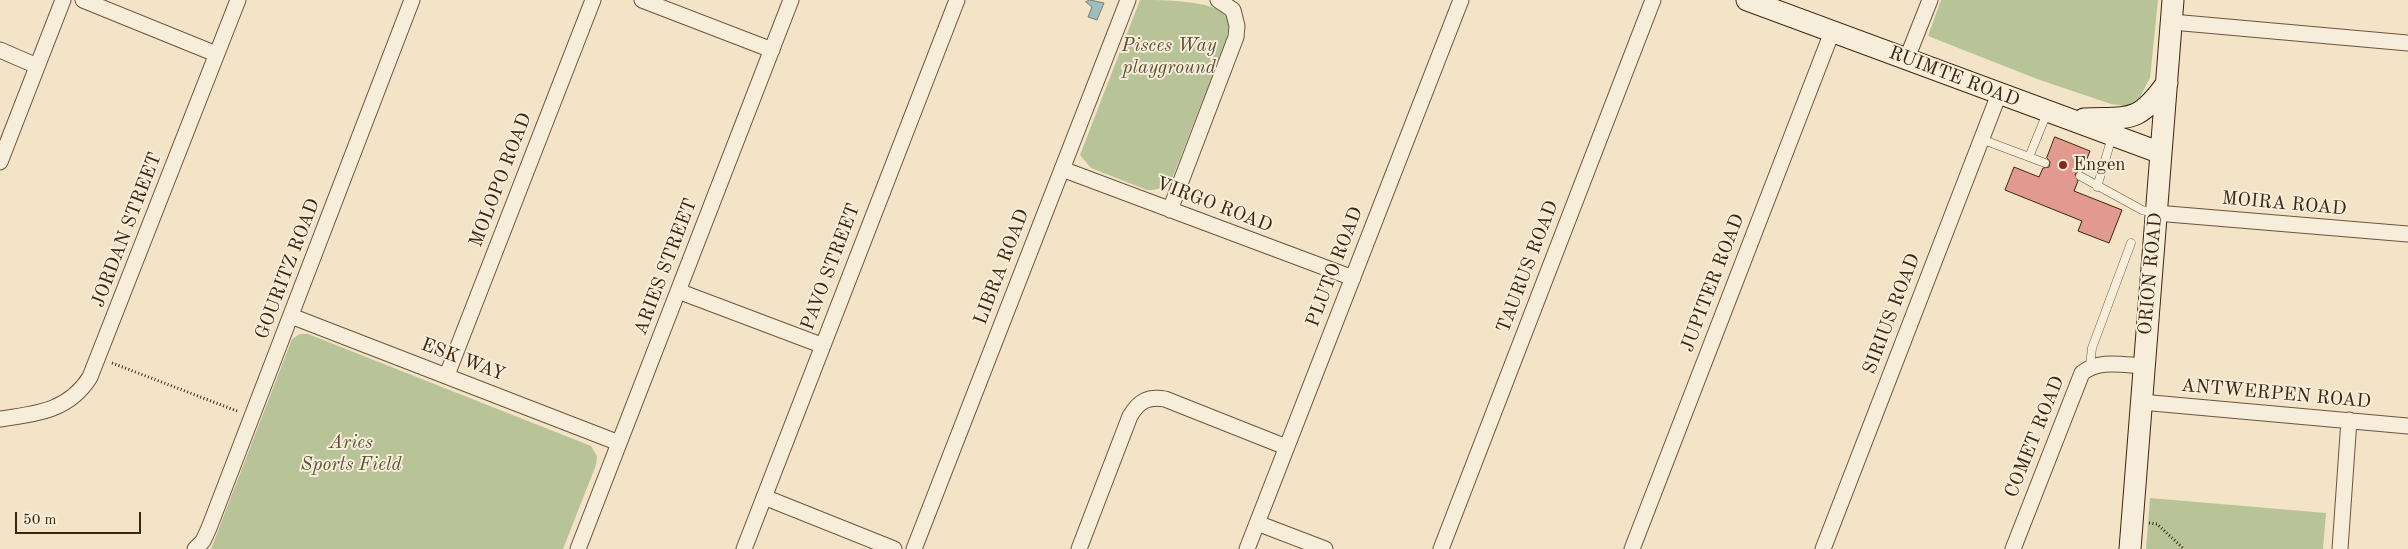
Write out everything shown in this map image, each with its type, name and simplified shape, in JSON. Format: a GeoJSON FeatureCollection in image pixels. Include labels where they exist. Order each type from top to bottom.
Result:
{"type":"FeatureCollection","features":[{"type":"Feature","properties":{"kind":"street"},"geometry":{"type":"LineString","coordinates":[[0,162],[63,0]]}},
{"type":"Feature","properties":{"kind":"street"},"geometry":{"type":"LineString","coordinates":[[83,0],[216,54]]}},
{"type":"Feature","properties":{"kind":"street","name":"JORDAN STREET"},"geometry":{"type":"LineString","coordinates":[[0,419],[56,408],[75,396],[90,377],[238,0]]}},
{"type":"Feature","properties":{"kind":"street","name":"GOURITZ ROAD"},"geometry":{"type":"LineString","coordinates":[[195,549],[209,528],[412,0]]}},
{"type":"Feature","properties":{"kind":"street","name":"MOLOPO ROAD"},"geometry":{"type":"LineString","coordinates":[[447,375],[593,0]]}},
{"type":"Feature","properties":{"kind":"street"},"geometry":{"type":"LineString","coordinates":[[642,0],[772,50]]}},
{"type":"Feature","properties":{"kind":"street","name":"ARIES STREET"},"geometry":{"type":"LineString","coordinates":[[578,549],[791,0]]}},
{"type":"Feature","properties":{"kind":"street","name":"PAVO STREET"},"geometry":{"type":"LineString","coordinates":[[744,549],[821,345],[957,0]]}},
{"type":"Feature","properties":{"kind":"street","name":"LIBRA ROAD"},"geometry":{"type":"LineString","coordinates":[[914,549],[1128,0]]}},
{"type":"Feature","properties":{"kind":"street"},"geometry":{"type":"LineString","coordinates":[[1170,210],[1236,37],[1237,26],[1233,10],[1218,0]]}},
{"type":"Feature","properties":{"kind":"street","name":"PLUTO ROAD"},"geometry":{"type":"LineString","coordinates":[[1247,549],[1461,0]]}},
{"type":"Feature","properties":{"kind":"street","name":"TAURUS ROAD"},"geometry":{"type":"LineString","coordinates":[[1441,549],[1653,0]]}},
{"type":"Feature","properties":{"kind":"street","name":"RUIMTE ROAD"},"geometry":{"type":"LineString","coordinates":[[1747,0],[2161,154]]}},
{"type":"Feature","properties":{"kind":"street"},"geometry":{"type":"LineString","coordinates":[[1907,58],[1930,0]]}},
{"type":"Feature","properties":{"kind":"street","name":"ORION ROAD"},"geometry":{"type":"LineString","coordinates":[[2130,549],[2173,0]]}},
{"type":"Feature","properties":{"kind":"street"},"geometry":{"type":"LineString","coordinates":[[2172,22],[2408,43]]}},
{"type":"Feature","properties":{"kind":"street","name":"JUPITER ROAD"},"geometry":{"type":"LineString","coordinates":[[1632,549],[1832,32]]}},
{"type":"Feature","properties":{"kind":"street"},"geometry":{"type":"LineString","coordinates":[[0,50],[38,66]]}},
{"type":"Feature","properties":{"kind":"street"},"geometry":{"type":"LineString","coordinates":[[2057,116],[2112,120],[2136,115],[2155,100],[2166,83]]}},
{"type":"Feature","properties":{"kind":"street","name":"SIRIUS ROAD"},"geometry":{"type":"LineString","coordinates":[[1823,549],[1999,94]]}},
{"type":"Feature","properties":{"kind":"street","name":"VIRGO ROAD"},"geometry":{"type":"LineString","coordinates":[[1062,169],[1353,278]]}},
{"type":"Feature","properties":{"kind":"street","name":"MOIRA ROAD"},"geometry":{"type":"LineString","coordinates":[[2156,213],[2408,234]]}},
{"type":"Feature","properties":{"kind":"street"},"geometry":{"type":"LineString","coordinates":[[678,291],[821,345]]}},
{"type":"Feature","properties":{"kind":"street","name":"ESK WAY"},"geometry":{"type":"LineString","coordinates":[[291,316],[619,443]]}},
{"type":"Feature","properties":{"kind":"street","name":"COMET ROAD"},"geometry":{"type":"LineString","coordinates":[[2012,549],[2082,373],[2090,366],[2100,364],[2144,366]]}},
{"type":"Feature","properties":{"kind":"street"},"geometry":{"type":"LineString","coordinates":[[1079,549],[1130,416],[1136,406],[1144,399],[1154,397],[1165,399],[1286,447]]}},
{"type":"Feature","properties":{"kind":"street","name":"ANTWERPEN ROAD"},"geometry":{"type":"LineString","coordinates":[[2141,402],[2408,426]]}},
{"type":"Feature","properties":{"kind":"street"},"geometry":{"type":"LineString","coordinates":[[2340,549],[2349,420]]}},
{"type":"Feature","properties":{"kind":"street"},"geometry":{"type":"LineString","coordinates":[[764,497],[894,549]]}},
{"type":"Feature","properties":{"kind":"street"},"geometry":{"type":"LineString","coordinates":[[1257,523],[1324,549]]}},
{"type":"Feature","properties":{"kind":"lane"},"geometry":{"type":"LineString","coordinates":[[2029,157],[2057,116]]}},
{"type":"Feature","properties":{"kind":"lane"},"geometry":{"type":"LineString","coordinates":[[2097,187],[2112,136]]}},
{"type":"Feature","properties":{"kind":"lane"},"geometry":{"type":"LineString","coordinates":[[1981,139],[2045,163]]}},
{"type":"Feature","properties":{"kind":"lane"},"geometry":{"type":"LineString","coordinates":[[2080,176],[2142,210],[2156,213]]}},
{"type":"Feature","properties":{"kind":"lane"},"geometry":{"type":"LineString","coordinates":[[2090,366],[2092,348],[2131,243]]}},
{"type":"Feature","properties":{"kind":"path"},"geometry":{"type":"LineString","coordinates":[[109,362],[241,413]]}},
{"type":"Feature","properties":{"kind":"path"},"geometry":{"type":"LineString","coordinates":[[2146,522],[2157,524],[2184,549]]}},
{"type":"Feature","properties":{"kind":"green space","name":"Pisces Way playground"},"geometry":{"type":"Polygon","coordinates":[[[1140,0],[1186,2],[1209,6],[1225,15],[1228,23],[1227,38],[1173,176],[1165,186],[1151,190],[1091,168],[1080,155],[1140,0]]]}},
{"type":"Feature","properties":{"kind":"green space"},"geometry":{"type":"Polygon","coordinates":[[[1941,0],[2158,0],[2150,78],[2140,97],[2127,106],[2111,104],[2037,79],[1928,36],[1941,0]]]}},
{"type":"Feature","properties":{"kind":"green space","name":"Aries Sports Field"},"geometry":{"type":"Polygon","coordinates":[[[300,334],[308,334],[591,446],[597,456],[596,465],[563,549],[211,549],[292,339],[300,334]]]}},
{"type":"Feature","properties":{"kind":"green space"},"geometry":{"type":"Polygon","coordinates":[[[2150,498],[2326,513],[2323,549],[2146,549],[2150,498]]]}},
{"type":"Feature","properties":{"kind":"water"},"geometry":{"type":"Polygon","coordinates":[[[1090,0],[1104,3],[1097,20],[1088,17],[1092,7],[1086,2],[1090,0]]]}},
{"type":"Feature","properties":{"kind":"building"},"geometry":{"type":"Polygon","coordinates":[[[2055,137],[2090,151],[2082,171],[2075,174],[2078,181],[2074,191],[2122,210],[2109,243],[2078,231],[2082,221],[2005,190],[2014,167],[2039,177],[2043,168],[2049,167],[2050,162],[2047,158],[2055,137]]]}},
{"type":"Feature","properties":{"kind":"place","name":"Engen"},"geometry":{"type":"Point","coordinates":[2063,165]}}]}
